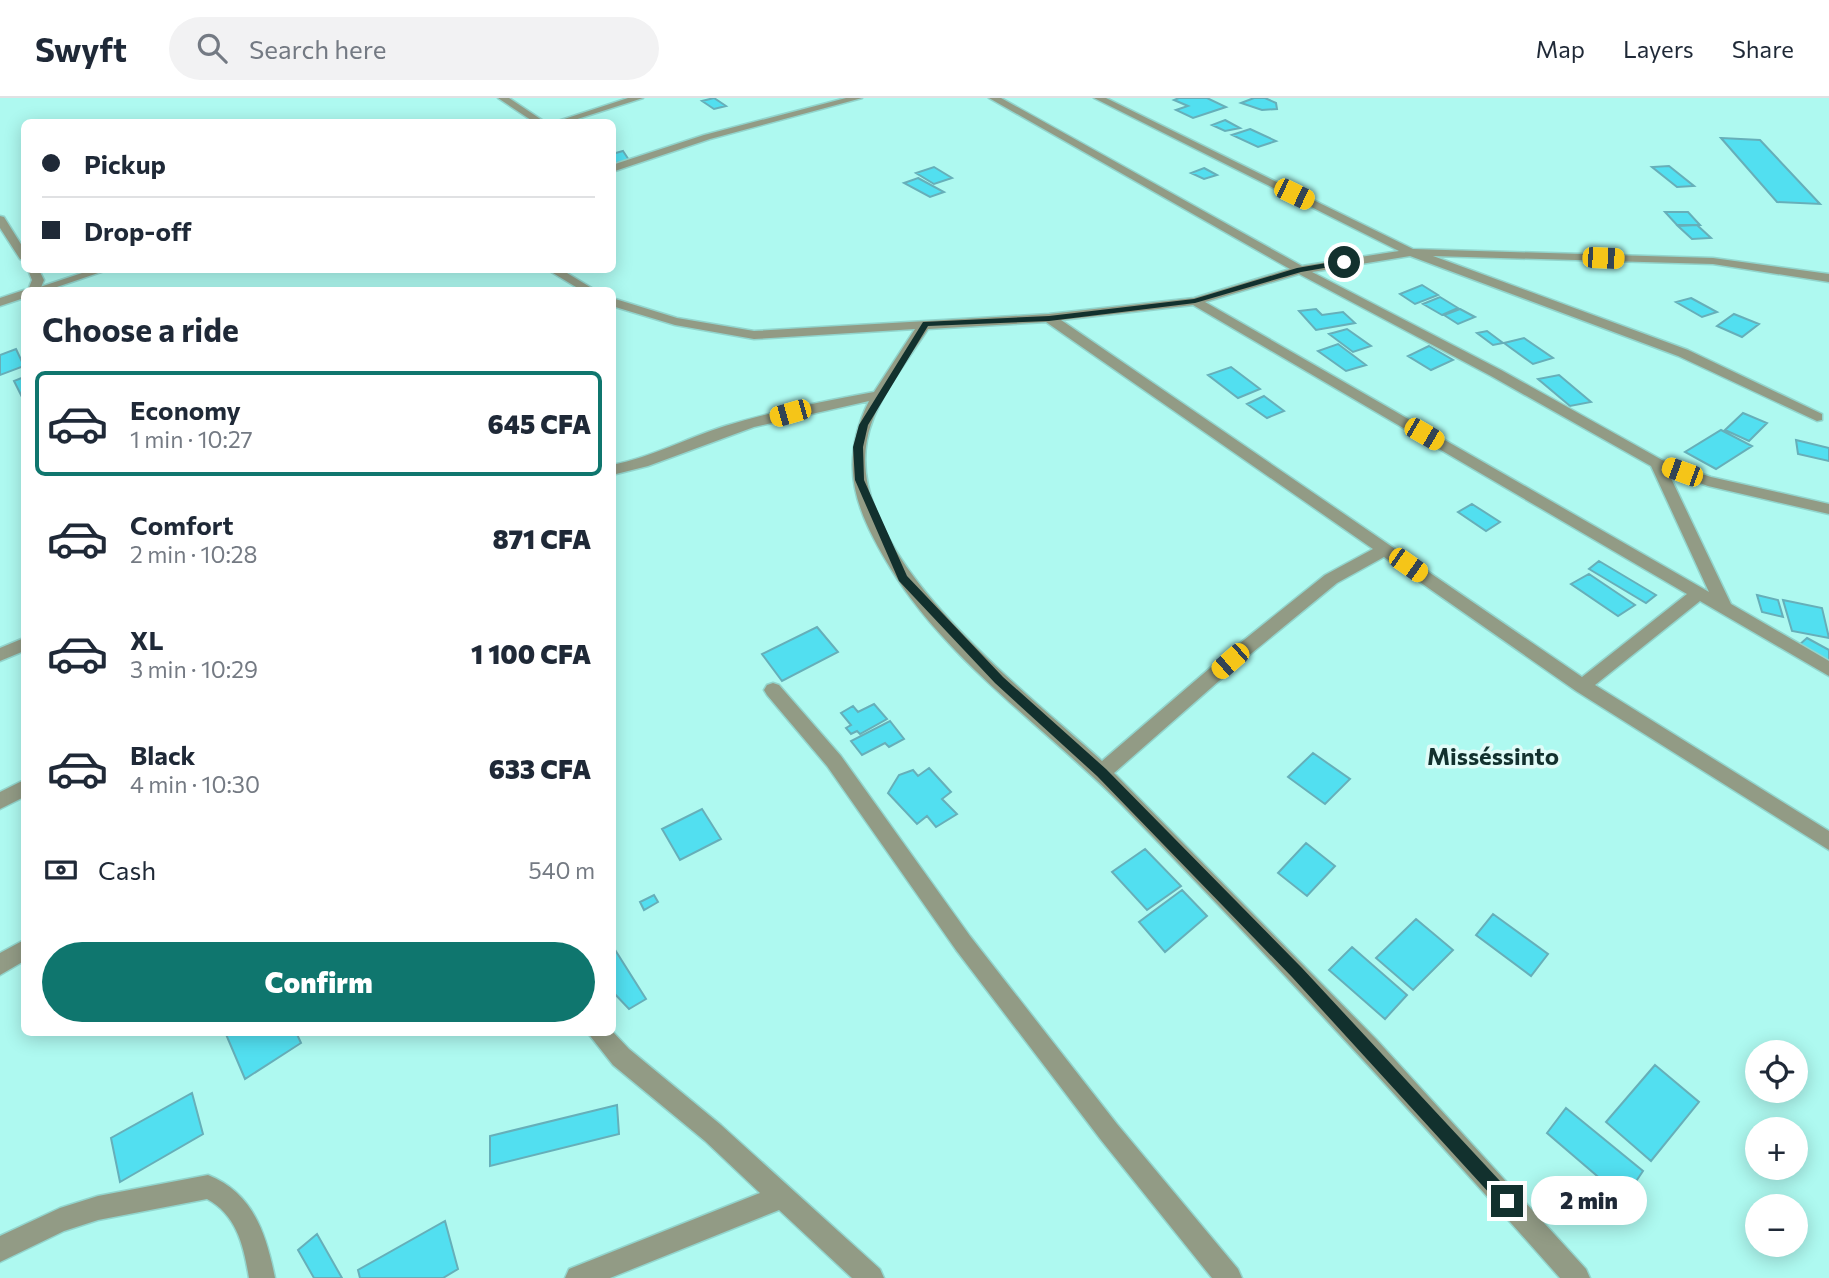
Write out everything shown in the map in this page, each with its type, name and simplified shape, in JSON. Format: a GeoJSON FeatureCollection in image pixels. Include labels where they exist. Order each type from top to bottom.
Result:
{"type":"FeatureCollection","features":[{"type":"Feature","properties":{"kind":"street"},"geometry":{"type":"LineString","coordinates":[[503,98],[535,119]]}},
{"type":"Feature","properties":{"kind":"street"},"geometry":{"type":"LineString","coordinates":[[570,119],[638,98]]}},
{"type":"Feature","properties":{"kind":"street"},"geometry":{"type":"LineString","coordinates":[[616,168],[707,138],[857,98]]}},
{"type":"Feature","properties":{"kind":"street"},"geometry":{"type":"LineString","coordinates":[[994,98],[1300,270],[1496,373],[1657,463],[1707,481],[1829,509]]}},
{"type":"Feature","properties":{"kind":"street"},"geometry":{"type":"LineString","coordinates":[[1098,98],[1411,252],[1683,353],[1816,417]]}},
{"type":"Feature","properties":{"kind":"street"},"geometry":{"type":"LineString","coordinates":[[0,219],[21,252]]}},
{"type":"Feature","properties":{"kind":"street"},"geometry":{"type":"LineString","coordinates":[[616,303],[675,321],[754,335],[1049,318],[1195,301],[1300,270],[1411,252],[1713,261],[1829,278]]}},
{"type":"Feature","properties":{"kind":"street"},"geometry":{"type":"LineString","coordinates":[[45,287],[91,273]]}},
{"type":"Feature","properties":{"kind":"street"},"geometry":{"type":"LineString","coordinates":[[559,273],[584,287]]}},
{"type":"Feature","properties":{"kind":"street"},"geometry":{"type":"LineString","coordinates":[[0,302],[21,295]]}},
{"type":"Feature","properties":{"kind":"street"},"geometry":{"type":"LineString","coordinates":[[1195,301],[1829,669]]}},
{"type":"Feature","properties":{"kind":"street"},"geometry":{"type":"LineString","coordinates":[[1049,318],[1582,686],[1829,841]]}},
{"type":"Feature","properties":{"kind":"street"},"geometry":{"type":"LineString","coordinates":[[926,323],[879,395],[864,425],[858,447],[860,480],[903,578],[999,680],[1101,772],[1297,972],[1577,1278]]}},
{"type":"Feature","properties":{"kind":"street"},"geometry":{"type":"LineString","coordinates":[[616,469],[630,467],[741,426],[811,407],[879,395]]}},
{"type":"Feature","properties":{"kind":"street"},"geometry":{"type":"LineString","coordinates":[[1657,463],[1724,607]]}},
{"type":"Feature","properties":{"kind":"street"},"geometry":{"type":"LineString","coordinates":[[1101,772],[1230,661],[1331,579],[1386,549]]}},
{"type":"Feature","properties":{"kind":"street"},"geometry":{"type":"LineString","coordinates":[[1582,686],[1698,593]]}},
{"type":"Feature","properties":{"kind":"street"},"geometry":{"type":"LineString","coordinates":[[0,655],[21,645]]}},
{"type":"Feature","properties":{"kind":"street"},"geometry":{"type":"LineString","coordinates":[[773,690],[834,761],[963,943],[1109,1132],[1228,1278]]}},
{"type":"Feature","properties":{"kind":"street"},"geometry":{"type":"LineString","coordinates":[[0,801],[21,790]]}},
{"type":"Feature","properties":{"kind":"street"},"geometry":{"type":"LineString","coordinates":[[0,965],[21,952]]}},
{"type":"Feature","properties":{"kind":"street"},"geometry":{"type":"LineString","coordinates":[[601,1036],[871,1278]]}},
{"type":"Feature","properties":{"kind":"street"},"geometry":{"type":"LineString","coordinates":[[0,1249],[60,1220],[98,1208],[208,1187],[229,1198],[240,1211],[256,1242],[262,1278]]}},
{"type":"Feature","properties":{"kind":"street"},"geometry":{"type":"LineString","coordinates":[[579,1278],[782,1197]]}},
{"type":"Feature","properties":{"kind":"building"},"geometry":{"type":"Polygon","coordinates":[[[714,98],[726,106],[714,109],[702,101],[714,98]]]}},
{"type":"Feature","properties":{"kind":"building"},"geometry":{"type":"Polygon","coordinates":[[[1207,98],[1226,107],[1193,118],[1176,110],[1188,106],[1174,100],[1207,98]]]}},
{"type":"Feature","properties":{"kind":"building"},"geometry":{"type":"Polygon","coordinates":[[[1254,98],[1265,98],[1276,103],[1277,109],[1262,110],[1241,103],[1254,98]]]}},
{"type":"Feature","properties":{"kind":"building"},"geometry":{"type":"Polygon","coordinates":[[[1225,120],[1240,128],[1225,131],[1212,125],[1225,120]]]}},
{"type":"Feature","properties":{"kind":"building"},"geometry":{"type":"Polygon","coordinates":[[[1250,129],[1276,141],[1258,147],[1232,135],[1250,129]]]}},
{"type":"Feature","properties":{"kind":"building"},"geometry":{"type":"Polygon","coordinates":[[[1721,138],[1760,140],[1820,204],[1777,202],[1721,138]]]}},
{"type":"Feature","properties":{"kind":"building"},"geometry":{"type":"Polygon","coordinates":[[[623,151],[629,160],[616,163],[616,153],[623,151]]]}},
{"type":"Feature","properties":{"kind":"building"},"geometry":{"type":"Polygon","coordinates":[[[1669,166],[1694,186],[1677,187],[1652,167],[1669,166]]]}},
{"type":"Feature","properties":{"kind":"building"},"geometry":{"type":"Polygon","coordinates":[[[934,167],[952,178],[934,184],[916,173],[934,167]]]}},
{"type":"Feature","properties":{"kind":"building"},"geometry":{"type":"Polygon","coordinates":[[[1204,168],[1217,175],[1204,179],[1191,173],[1204,168]]]}},
{"type":"Feature","properties":{"kind":"building"},"geometry":{"type":"Polygon","coordinates":[[[918,178],[944,192],[930,197],[904,183],[918,178]]]}},
{"type":"Feature","properties":{"kind":"building"},"geometry":{"type":"Polygon","coordinates":[[[1665,212],[1688,212],[1700,225],[1677,225],[1665,212]]]}},
{"type":"Feature","properties":{"kind":"building"},"geometry":{"type":"Polygon","coordinates":[[[1697,225],[1711,238],[1692,239],[1678,226],[1697,225]]]}},
{"type":"Feature","properties":{"kind":"building"},"geometry":{"type":"Polygon","coordinates":[[[1422,285],[1438,295],[1415,304],[1400,294],[1422,285]]]}},
{"type":"Feature","properties":{"kind":"building"},"geometry":{"type":"Polygon","coordinates":[[[1440,297],[1458,308],[1442,315],[1423,304],[1440,297]]]}},
{"type":"Feature","properties":{"kind":"building"},"geometry":{"type":"Polygon","coordinates":[[[1691,298],[1717,312],[1702,317],[1676,302],[1691,298]]]}},
{"type":"Feature","properties":{"kind":"building"},"geometry":{"type":"Polygon","coordinates":[[[1316,309],[1322,315],[1343,312],[1355,323],[1316,330],[1299,311],[1316,309]]]}},
{"type":"Feature","properties":{"kind":"building"},"geometry":{"type":"Polygon","coordinates":[[[1460,309],[1475,317],[1458,324],[1444,315],[1460,309]]]}},
{"type":"Feature","properties":{"kind":"building"},"geometry":{"type":"Polygon","coordinates":[[[1734,314],[1759,324],[1742,337],[1717,326],[1734,314]]]}},
{"type":"Feature","properties":{"kind":"building"},"geometry":{"type":"Polygon","coordinates":[[[1347,329],[1371,346],[1353,352],[1329,334],[1347,329]]]}},
{"type":"Feature","properties":{"kind":"building"},"geometry":{"type":"Polygon","coordinates":[[[1487,331],[1503,343],[1493,345],[1477,333],[1487,331]]]}},
{"type":"Feature","properties":{"kind":"building"},"geometry":{"type":"Polygon","coordinates":[[[1524,338],[1553,358],[1533,364],[1504,343],[1524,338]]]}},
{"type":"Feature","properties":{"kind":"building"},"geometry":{"type":"Polygon","coordinates":[[[1338,344],[1366,365],[1346,371],[1318,351],[1338,344]]]}},
{"type":"Feature","properties":{"kind":"building"},"geometry":{"type":"Polygon","coordinates":[[[1429,346],[1453,360],[1431,370],[1408,356],[1429,346]]]}},
{"type":"Feature","properties":{"kind":"building"},"geometry":{"type":"Polygon","coordinates":[[[16,349],[21,367],[0,375],[0,355],[16,349]]]}},
{"type":"Feature","properties":{"kind":"building"},"geometry":{"type":"Polygon","coordinates":[[[1231,367],[1260,389],[1238,398],[1208,375],[1231,367]]]}},
{"type":"Feature","properties":{"kind":"building"},"geometry":{"type":"Polygon","coordinates":[[[1559,375],[1591,402],[1570,406],[1538,379],[1559,375]]]}},
{"type":"Feature","properties":{"kind":"building"},"geometry":{"type":"Polygon","coordinates":[[[21,378],[21,395],[14,381],[21,378]]]}},
{"type":"Feature","properties":{"kind":"building"},"geometry":{"type":"Polygon","coordinates":[[[1264,396],[1284,411],[1267,418],[1247,404],[1264,396]]]}},
{"type":"Feature","properties":{"kind":"building"},"geometry":{"type":"Polygon","coordinates":[[[1743,413],[1767,423],[1749,441],[1725,430],[1743,413]]]}},
{"type":"Feature","properties":{"kind":"building"},"geometry":{"type":"Polygon","coordinates":[[[1721,430],[1752,446],[1716,469],[1685,452],[1721,430]]]}},
{"type":"Feature","properties":{"kind":"building"},"geometry":{"type":"Polygon","coordinates":[[[1796,440],[1829,448],[1829,461],[1798,454],[1796,440]]]}},
{"type":"Feature","properties":{"kind":"building"},"geometry":{"type":"Polygon","coordinates":[[[1472,504],[1500,522],[1486,531],[1458,512],[1472,504]]]}},
{"type":"Feature","properties":{"kind":"building"},"geometry":{"type":"Polygon","coordinates":[[[1599,561],[1656,595],[1646,603],[1589,569],[1599,561]]]}},
{"type":"Feature","properties":{"kind":"building"},"geometry":{"type":"Polygon","coordinates":[[[1589,574],[1635,605],[1618,616],[1571,584],[1589,574]]]}},
{"type":"Feature","properties":{"kind":"building"},"geometry":{"type":"Polygon","coordinates":[[[1757,595],[1778,600],[1783,617],[1762,612],[1757,595]]]}},
{"type":"Feature","properties":{"kind":"building"},"geometry":{"type":"Polygon","coordinates":[[[1783,600],[1822,608],[1829,638],[1792,631],[1783,600]]]}},
{"type":"Feature","properties":{"kind":"building"},"geometry":{"type":"Polygon","coordinates":[[[817,627],[838,652],[782,681],[762,654],[817,627]]]}},
{"type":"Feature","properties":{"kind":"building"},"geometry":{"type":"Polygon","coordinates":[[[1807,638],[1829,650],[1829,662],[1799,645],[1807,638]]]}},
{"type":"Feature","properties":{"kind":"building"},"geometry":{"type":"Polygon","coordinates":[[[874,704],[887,719],[860,734],[857,731],[851,734],[846,728],[851,725],[841,713],[853,706],[858,712],[874,704]]]}},
{"type":"Feature","properties":{"kind":"building"},"geometry":{"type":"Polygon","coordinates":[[[890,721],[904,739],[889,747],[885,743],[862,755],[851,741],[890,721]]]}},
{"type":"Feature","properties":{"kind":"building"},"geometry":{"type":"Polygon","coordinates":[[[1313,753],[1350,779],[1325,804],[1288,777],[1313,753]]]}},
{"type":"Feature","properties":{"kind":"building"},"geometry":{"type":"Polygon","coordinates":[[[929,768],[951,792],[942,799],[957,814],[936,827],[927,816],[917,824],[888,793],[899,775],[913,770],[918,776],[929,768]]]}},
{"type":"Feature","properties":{"kind":"building"},"geometry":{"type":"Polygon","coordinates":[[[702,809],[721,839],[680,860],[662,829],[702,809]]]}},
{"type":"Feature","properties":{"kind":"building"},"geometry":{"type":"Polygon","coordinates":[[[1306,843],[1335,866],[1307,896],[1278,873],[1306,843]]]}},
{"type":"Feature","properties":{"kind":"building"},"geometry":{"type":"Polygon","coordinates":[[[1145,849],[1181,886],[1147,910],[1112,872],[1145,849]]]}},
{"type":"Feature","properties":{"kind":"building"},"geometry":{"type":"Polygon","coordinates":[[[1182,890],[1207,916],[1165,952],[1139,922],[1182,890]]]}},
{"type":"Feature","properties":{"kind":"building"},"geometry":{"type":"Polygon","coordinates":[[[654,895],[658,902],[644,910],[640,902],[654,895]]]}},
{"type":"Feature","properties":{"kind":"building"},"geometry":{"type":"Polygon","coordinates":[[[1493,914],[1548,954],[1531,976],[1476,935],[1493,914]]]}},
{"type":"Feature","properties":{"kind":"building"},"geometry":{"type":"Polygon","coordinates":[[[1416,919],[1453,950],[1413,990],[1376,958],[1416,919]]]}},
{"type":"Feature","properties":{"kind":"building"},"geometry":{"type":"Polygon","coordinates":[[[1352,947],[1407,995],[1385,1019],[1329,970],[1352,947]]]}},
{"type":"Feature","properties":{"kind":"building"},"geometry":{"type":"Polygon","coordinates":[[[616,951],[646,999],[629,1009],[616,995],[616,951]]]}},
{"type":"Feature","properties":{"kind":"building"},"geometry":{"type":"Polygon","coordinates":[[[227,1036],[298,1036],[301,1043],[245,1079],[227,1036]]]}},
{"type":"Feature","properties":{"kind":"building"},"geometry":{"type":"Polygon","coordinates":[[[1655,1065],[1699,1102],[1651,1161],[1606,1122],[1655,1065]]]}},
{"type":"Feature","properties":{"kind":"building"},"geometry":{"type":"Polygon","coordinates":[[[192,1093],[203,1134],[120,1182],[111,1138],[192,1093]]]}},
{"type":"Feature","properties":{"kind":"building"},"geometry":{"type":"Polygon","coordinates":[[[617,1105],[619,1134],[490,1166],[490,1136],[617,1105]]]}},
{"type":"Feature","properties":{"kind":"building"},"geometry":{"type":"Polygon","coordinates":[[[1566,1108],[1643,1171],[1624,1199],[1547,1133],[1566,1108]]]}},
{"type":"Feature","properties":{"kind":"building"},"geometry":{"type":"Polygon","coordinates":[[[445,1221],[458,1269],[443,1278],[360,1278],[358,1270],[445,1221]]]}},
{"type":"Feature","properties":{"kind":"building"},"geometry":{"type":"Polygon","coordinates":[[[317,1234],[342,1278],[314,1278],[298,1250],[317,1234]]]}},
{"type":"Feature","properties":{"kind":"district","name":"Misséssinto"},"geometry":{"type":"Point","coordinates":[1493,755]}},
{"type":"Feature","properties":{"kind":"route"},"geometry":{"type":"LineString","coordinates":[[1344,262],[1300,270],[1195,301],[1049,318],[926,323],[879,395],[864,425],[858,447],[860,480],[871,511],[903,578],[999,680],[1101,772],[1297,972],[1507,1201]]}}]}
